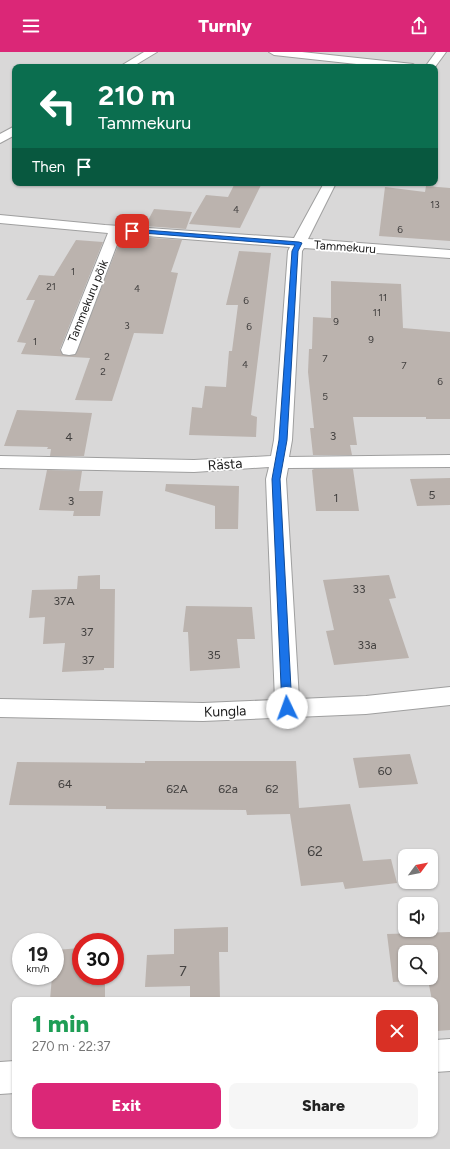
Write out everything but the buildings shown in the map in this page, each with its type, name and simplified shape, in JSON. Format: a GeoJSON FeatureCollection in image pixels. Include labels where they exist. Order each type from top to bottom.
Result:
{"type":"FeatureCollection","features":[{"type":"Feature","properties":{"kind":"street"},"geometry":{"type":"LineString","coordinates":[[130,64],[152,52]]}},
{"type":"Feature","properties":{"kind":"street"},"geometry":{"type":"LineString","coordinates":[[274,52],[385,64]]}},
{"type":"Feature","properties":{"kind":"street"},"geometry":{"type":"LineString","coordinates":[[432,64],[442,52]]}},
{"type":"Feature","properties":{"kind":"street"},"geometry":{"type":"LineString","coordinates":[[0,139],[12,132]]}},
{"type":"Feature","properties":{"kind":"street"},"geometry":{"type":"LineString","coordinates":[[287,708],[276,479],[283,440],[295,251],[328,186]]}},
{"type":"Feature","properties":{"kind":"street","name":"Tammekuru"},"geometry":{"type":"LineString","coordinates":[[0,219],[116,230],[450,254]]}},
{"type":"Feature","properties":{"kind":"street","name":"Tammekuru põik"},"geometry":{"type":"LineString","coordinates":[[69,350],[116,230]]}},
{"type":"Feature","properties":{"kind":"street","name":"Rästa"},"geometry":{"type":"LineString","coordinates":[[0,462],[194,466],[265,460],[279,462],[450,461]]}},
{"type":"Feature","properties":{"kind":"street","name":"Kungla"},"geometry":{"type":"LineString","coordinates":[[0,708],[203,712],[366,705],[450,696]]}},
{"type":"Feature","properties":{"kind":"street"},"geometry":{"type":"LineString","coordinates":[[438,1056],[450,1055]]}},
{"type":"Feature","properties":{"kind":"street"},"geometry":{"type":"LineString","coordinates":[[0,1078],[12,1077]]}},
{"type":"Feature","properties":{"kind":"shaded area"},"geometry":{"type":"Polygon","coordinates":[[[0,52],[450,52],[450,1149],[0,1149],[0,52]]]}},
{"type":"Feature","properties":{"kind":"route"},"geometry":{"type":"LineString","coordinates":[[132,231],[299,243],[295,251],[283,440],[276,479],[287,708]]}}]}
